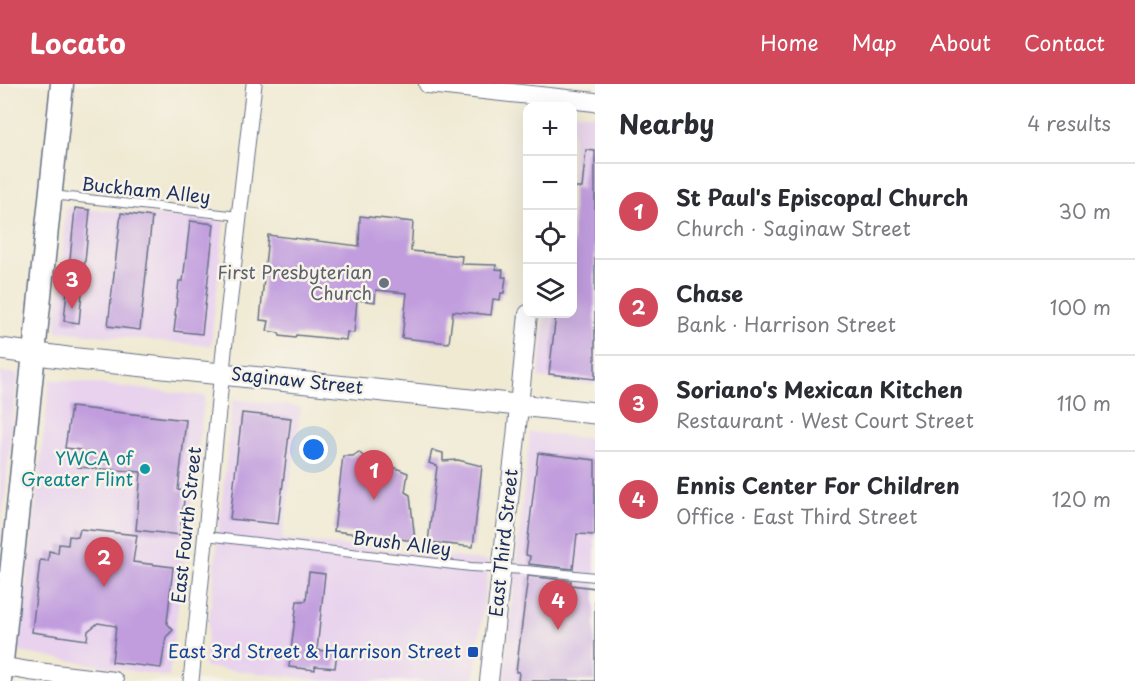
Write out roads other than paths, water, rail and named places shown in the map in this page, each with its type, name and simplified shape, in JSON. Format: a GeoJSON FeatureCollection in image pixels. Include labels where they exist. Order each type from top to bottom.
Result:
{"type":"FeatureCollection","features":[{"type":"Feature","properties":{"kind":"main road"},"geometry":{"type":"LineString","coordinates":[[0,671],[62,84]]}},
{"type":"Feature","properties":{"kind":"main road","name":"Saginaw Street"},"geometry":{"type":"LineString","coordinates":[[0,349],[595,413]]}},
{"type":"Feature","properties":{"kind":"street","name":"East Fourth Street"},"geometry":{"type":"LineString","coordinates":[[191,681],[254,84]]}},
{"type":"Feature","properties":{"kind":"street"},"geometry":{"type":"LineString","coordinates":[[428,84],[595,102]]}},
{"type":"Feature","properties":{"kind":"street","name":"East Third Street"},"geometry":{"type":"LineString","coordinates":[[489,681],[528,318]]}},
{"type":"Feature","properties":{"kind":"street"},"geometry":{"type":"LineString","coordinates":[[0,671],[29,671],[114,681]]}},
{"type":"Feature","properties":{"kind":"lane","name":"Buckham Alley"},"geometry":{"type":"LineString","coordinates":[[51,195],[239,216]]}},
{"type":"Feature","properties":{"kind":"lane","name":"Brush Alley"},"geometry":{"type":"LineString","coordinates":[[206,536],[471,567],[595,577]]}},
{"type":"Feature","properties":{"kind":"place","name":"First Presbyterian Church"},"geometry":{"type":"Point","coordinates":[384,283]}},
{"type":"Feature","properties":{"kind":"place","name":"Soriano's Mexican Kitchen"},"geometry":{"type":"Point","coordinates":[72,309]}},
{"type":"Feature","properties":{"kind":"place","name":"YWCA of Greater Flint"},"geometry":{"type":"Point","coordinates":[145,469]}},
{"type":"Feature","properties":{"kind":"place","name":"St Paul's Episcopal Church"},"geometry":{"type":"Point","coordinates":[374,500]}},
{"type":"Feature","properties":{"kind":"place","name":"Chase"},"geometry":{"type":"Point","coordinates":[104,587]}},
{"type":"Feature","properties":{"kind":"place","name":"Ennis Center For Children"},"geometry":{"type":"Point","coordinates":[558,630]}},
{"type":"Feature","properties":{"kind":"place","name":"East 3rd Street & Harrison Street"},"geometry":{"type":"Point","coordinates":[473,652]}}]}
